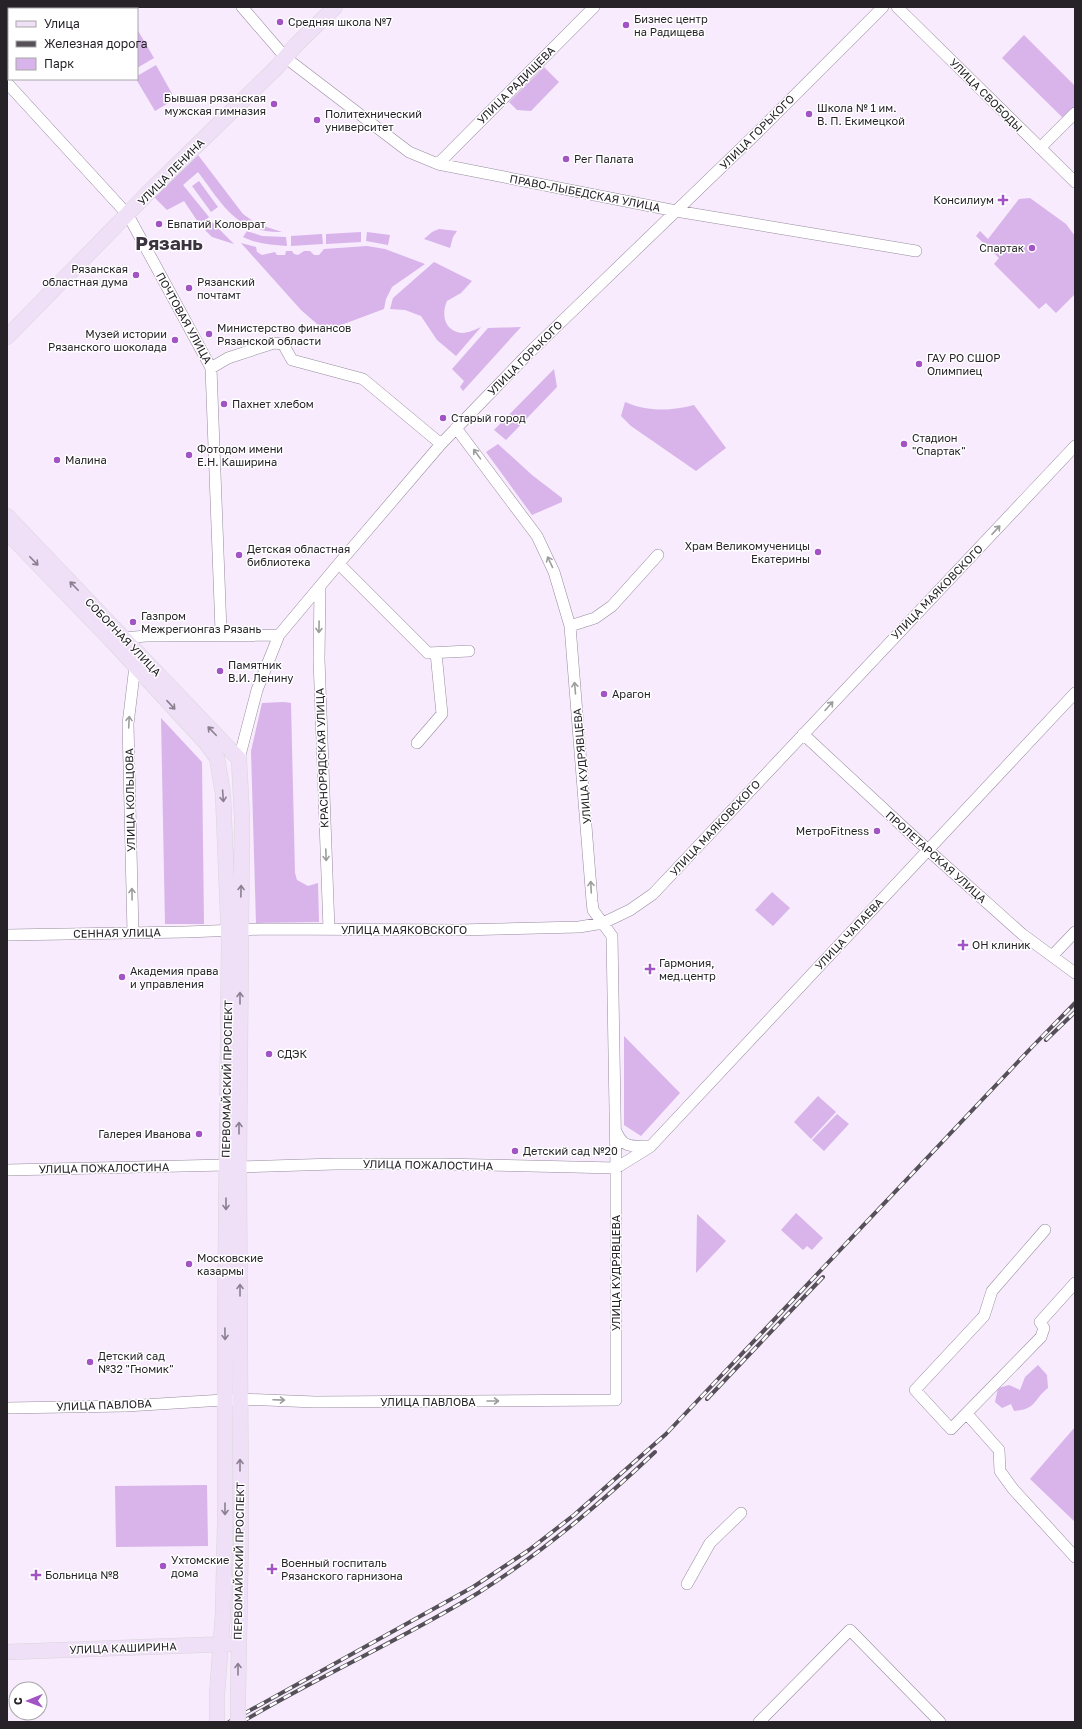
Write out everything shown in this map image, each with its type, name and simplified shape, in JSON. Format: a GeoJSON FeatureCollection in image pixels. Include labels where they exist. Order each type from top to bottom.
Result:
{"type":"FeatureCollection","features":[{"type":"Feature","properties":{"kind":"main road","name":"УЛИЦА ЛЕНИНА"},"geometry":{"type":"LineString","coordinates":[[7,326],[125,212],[283,54],[325,7]]}},
{"type":"Feature","properties":{"kind":"main road","name":"УЛИЦА ЛЕНИНА"},"geometry":{"type":"LineString","coordinates":[[283,54],[296,45],[335,7]]}},
{"type":"Feature","properties":{"kind":"main road","name":"УЛИЦА ЛЕНИНА"},"geometry":{"type":"LineString","coordinates":[[7,337],[125,212]]}},
{"type":"Feature","properties":{"kind":"main road","name":"СОБОРНАЯ УЛИЦА"},"geometry":{"type":"LineString","coordinates":[[7,516],[239,759]]}},
{"type":"Feature","properties":{"kind":"main road","name":"СОБОРНАЯ УЛИЦА"},"geometry":{"type":"LineString","coordinates":[[7,532],[135,666],[207,744],[217,758]]}},
{"type":"Feature","properties":{"kind":"main road","name":"ПЕРВОМАЙСКИЙ ПРОСПЕКТ"},"geometry":{"type":"LineString","coordinates":[[217,758],[223,794],[234,930]]}},
{"type":"Feature","properties":{"kind":"main road","name":"ПЕРВОМАЙСКИЙ ПРОСПЕКТ"},"geometry":{"type":"LineString","coordinates":[[217,1722],[217,1695],[223,1613],[233,1400],[232,1166],[234,930],[242,818],[239,759]]}},
{"type":"Feature","properties":{"kind":"main road","name":"ПЕРВОМАЙСКИЙ ПРОСПЕКТ"},"geometry":{"type":"LineString","coordinates":[[233,1400],[241,1534],[238,1644],[238,1722]]}},
{"type":"Feature","properties":{"kind":"main road","name":"УЛИЦА КАШИРИНА"},"geometry":{"type":"LineString","coordinates":[[7,1652],[238,1644]]}},
{"type":"Feature","properties":{"kind":"street","name":"ПРАВО-ЛЫБЕДСКАЯ УЛИЦА"},"geometry":{"type":"LineString","coordinates":[[242,7],[283,54],[409,152],[438,164],[676,211],[916,251]]}},
{"type":"Feature","properties":{"kind":"street","name":"УЛИЦА РАДИЩЕВА"},"geometry":{"type":"LineString","coordinates":[[438,164],[594,7]]}},
{"type":"Feature","properties":{"kind":"street","name":"УЛИЦА ГОРЬКОГО"},"geometry":{"type":"LineString","coordinates":[[239,759],[257,690],[279,635],[339,564],[456,428],[528,354],[762,128],[883,7]]}},
{"type":"Feature","properties":{"kind":"street","name":"УЛИЦА СВОБОДЫ"},"geometry":{"type":"LineString","coordinates":[[897,7],[1075,182]]}},
{"type":"Feature","properties":{"kind":"street","name":"ПОЧТОВАЯ УЛИЦА"},"geometry":{"type":"LineString","coordinates":[[7,83],[125,212],[211,368],[221,631]]}},
{"type":"Feature","properties":{"kind":"street"},"geometry":{"type":"LineString","coordinates":[[1040,148],[1075,113]]}},
{"type":"Feature","properties":{"kind":"street"},"geometry":{"type":"LineString","coordinates":[[211,368],[234,356],[274,343],[283,344],[292,360],[363,379],[442,444]]}},
{"type":"Feature","properties":{"kind":"street","name":"УЛИЦА КУДРЯВЦЕВА"},"geometry":{"type":"LineString","coordinates":[[456,428],[537,536],[554,572],[570,626],[593,910],[612,936],[616,1130],[616,1400]]}},
{"type":"Feature","properties":{"kind":"street","name":"УЛИЦА МАЯКОВСКОГО"},"geometry":{"type":"LineString","coordinates":[[234,930],[478,930],[579,927],[603,923],[630,910],[653,894],[1075,446]]}},
{"type":"Feature","properties":{"kind":"street"},"geometry":{"type":"LineString","coordinates":[[570,626],[595,618],[612,606],[658,555]]}},
{"type":"Feature","properties":{"kind":"street"},"geometry":{"type":"LineString","coordinates":[[339,564],[428,653],[469,652]]}},
{"type":"Feature","properties":{"kind":"street","name":"КРАСНОРЯДСКАЯ УЛИЦА"},"geometry":{"type":"LineString","coordinates":[[320,588],[319,659],[329,929]]}},
{"type":"Feature","properties":{"kind":"street"},"geometry":{"type":"LineString","coordinates":[[124,638],[146,636],[279,635]]}},
{"type":"Feature","properties":{"kind":"street"},"geometry":{"type":"LineString","coordinates":[[418,743],[442,714],[436,653]]}},
{"type":"Feature","properties":{"kind":"street","name":"УЛИЦА КОЛЬЦОВА"},"geometry":{"type":"LineString","coordinates":[[133,933],[128,724],[135,666]]}},
{"type":"Feature","properties":{"kind":"street","name":"УЛИЦА ЧАПАЕВА"},"geometry":{"type":"LineString","coordinates":[[616,1168],[650,1146],[1075,693]]}},
{"type":"Feature","properties":{"kind":"street","name":"ПРОЛЕТАРСКАЯ УЛИЦА"},"geometry":{"type":"LineString","coordinates":[[803,734],[928,850],[1022,934],[1074,972]]}},
{"type":"Feature","properties":{"kind":"street","name":"СЕННАЯ УЛИЦА"},"geometry":{"type":"LineString","coordinates":[[7,935],[234,930]]}},
{"type":"Feature","properties":{"kind":"street"},"geometry":{"type":"LineString","coordinates":[[1052,956],[1075,932]]}},
{"type":"Feature","properties":{"kind":"street"},"geometry":{"type":"LineString","coordinates":[[616,1130],[619,1139],[624,1144],[631,1147],[650,1146]]}},
{"type":"Feature","properties":{"kind":"street"},"geometry":{"type":"LineString","coordinates":[[616,1147],[620,1155],[634,1156]]}},
{"type":"Feature","properties":{"kind":"street","name":"УЛИЦА ПОЖАЛОСТИНА"},"geometry":{"type":"LineString","coordinates":[[7,1170],[335,1164],[441,1164],[616,1168]]}},
{"type":"Feature","properties":{"kind":"street"},"geometry":{"type":"LineString","coordinates":[[1045,1230],[992,1292],[984,1316],[915,1390],[951,1429],[1041,1337],[1044,1328],[1040,1322],[1075,1283]]}},
{"type":"Feature","properties":{"kind":"street","name":"УЛИЦА ПАВЛОВА"},"geometry":{"type":"LineString","coordinates":[[7,1408],[126,1406],[233,1400],[316,1402],[616,1400]]}},
{"type":"Feature","properties":{"kind":"street"},"geometry":{"type":"LineString","coordinates":[[967,1414],[999,1450],[1000,1471],[1013,1489],[1075,1557]]}},
{"type":"Feature","properties":{"kind":"street"},"geometry":{"type":"LineString","coordinates":[[687,1584],[704,1557],[710,1543],[741,1513]]}},
{"type":"Feature","properties":{"kind":"street"},"geometry":{"type":"LineString","coordinates":[[759,1722],[850,1630],[940,1722]]}},
{"type":"Feature","properties":{"kind":"green space"},"geometry":{"type":"Polygon","coordinates":[[[138,31],[154,58],[138,67],[138,31]]]}},
{"type":"Feature","properties":{"kind":"green space"},"geometry":{"type":"Polygon","coordinates":[[[1024,35],[1075,86],[1075,108],[1064,119],[1002,58],[1024,35]]]}},
{"type":"Feature","properties":{"kind":"green space"},"geometry":{"type":"Polygon","coordinates":[[[156,65],[175,99],[155,111],[137,80],[138,80],[138,75],[156,65]]]}},
{"type":"Feature","properties":{"kind":"green space"},"geometry":{"type":"Polygon","coordinates":[[[544,67],[559,82],[531,111],[517,110],[509,102],[544,67]]]}},
{"type":"Feature","properties":{"kind":"green space"},"geometry":{"type":"Polygon","coordinates":[[[195,151],[243,214],[257,224],[282,232],[253,228],[232,215],[223,206],[198,172],[183,185],[209,217],[200,225],[184,201],[167,210],[151,194],[195,151]]]}},
{"type":"Feature","properties":{"kind":"green space"},"geometry":{"type":"Polygon","coordinates":[[[199,181],[218,207],[211,212],[192,186],[199,181]]]}},
{"type":"Feature","properties":{"kind":"green space","name":"Спартак"},"geometry":{"type":"Polygon","coordinates":[[[1030,198],[1066,224],[1075,236],[1075,294],[1056,313],[1046,303],[1039,309],[994,264],[999,258],[976,236],[980,231],[988,239],[1019,199],[1030,198]]]}},
{"type":"Feature","properties":{"kind":"green space"},"geometry":{"type":"Polygon","coordinates":[[[212,222],[234,244],[212,237],[205,230],[212,222]]]}},
{"type":"Feature","properties":{"kind":"green space"},"geometry":{"type":"Polygon","coordinates":[[[439,229],[457,231],[453,237],[450,248],[424,239],[432,232],[439,229]]]}},
{"type":"Feature","properties":{"kind":"green space"},"geometry":{"type":"Polygon","coordinates":[[[247,231],[262,236],[286,237],[287,246],[265,244],[243,237],[247,231]]]}},
{"type":"Feature","properties":{"kind":"green space"},"geometry":{"type":"Polygon","coordinates":[[[361,232],[361,242],[326,244],[326,234],[361,232]]]}},
{"type":"Feature","properties":{"kind":"green space"},"geometry":{"type":"Polygon","coordinates":[[[367,232],[390,235],[388,245],[366,241],[367,232]]]}},
{"type":"Feature","properties":{"kind":"green space"},"geometry":{"type":"Polygon","coordinates":[[[322,234],[323,244],[291,246],[291,236],[322,234]]]}},
{"type":"Feature","properties":{"kind":"green space"},"geometry":{"type":"Polygon","coordinates":[[[241,243],[256,247],[257,252],[262,255],[275,252],[277,255],[285,255],[286,251],[292,251],[294,254],[298,255],[304,251],[310,251],[314,255],[319,255],[324,249],[367,246],[385,249],[425,264],[392,287],[386,299],[384,309],[325,331],[301,310],[241,243]]]}},
{"type":"Feature","properties":{"kind":"green space"},"geometry":{"type":"Polygon","coordinates":[[[434,262],[472,281],[461,293],[447,301],[445,305],[444,315],[446,323],[452,330],[463,333],[481,327],[456,356],[437,340],[421,316],[405,310],[390,309],[393,298],[434,262]]]}},
{"type":"Feature","properties":{"kind":"green space"},"geometry":{"type":"Polygon","coordinates":[[[521,327],[463,391],[460,387],[464,381],[452,369],[488,328],[521,327]]]}},
{"type":"Feature","properties":{"kind":"green space"},"geometry":{"type":"Polygon","coordinates":[[[554,369],[557,387],[506,440],[494,430],[554,369]]]}},
{"type":"Feature","properties":{"kind":"green space"},"geometry":{"type":"Polygon","coordinates":[[[625,402],[642,408],[660,410],[694,405],[726,448],[696,471],[631,426],[621,416],[625,402]]]}},
{"type":"Feature","properties":{"kind":"green space"},"geometry":{"type":"Polygon","coordinates":[[[498,444],[532,475],[562,498],[562,502],[532,515],[486,452],[498,444]]]}},
{"type":"Feature","properties":{"kind":"green space"},"geometry":{"type":"Polygon","coordinates":[[[262,703],[291,703],[295,873],[297,880],[308,886],[318,883],[319,922],[256,923],[251,751],[262,703]]]}},
{"type":"Feature","properties":{"kind":"green space"},"geometry":{"type":"Polygon","coordinates":[[[161,718],[202,762],[204,924],[165,924],[161,718]]]}},
{"type":"Feature","properties":{"kind":"green space"},"geometry":{"type":"Polygon","coordinates":[[[772,892],[790,908],[773,926],[755,910],[772,892]]]}},
{"type":"Feature","properties":{"kind":"green space"},"geometry":{"type":"Polygon","coordinates":[[[624,1036],[680,1093],[641,1136],[624,1125],[624,1036]]]}},
{"type":"Feature","properties":{"kind":"green space"},"geometry":{"type":"Polygon","coordinates":[[[818,1096],[836,1112],[811,1139],[794,1122],[818,1096]]]}},
{"type":"Feature","properties":{"kind":"green space"},"geometry":{"type":"Polygon","coordinates":[[[837,1114],[849,1124],[824,1151],[812,1140],[837,1114]]]}},
{"type":"Feature","properties":{"kind":"green space"},"geometry":{"type":"Polygon","coordinates":[[[796,1213],[823,1238],[812,1250],[807,1246],[803,1250],[781,1230],[796,1213]]]}},
{"type":"Feature","properties":{"kind":"green space"},"geometry":{"type":"Polygon","coordinates":[[[697,1214],[726,1241],[696,1273],[697,1214]]]}},
{"type":"Feature","properties":{"kind":"green space"},"geometry":{"type":"Polygon","coordinates":[[[1038,1365],[1047,1375],[1048,1388],[1034,1404],[1027,1408],[1014,1411],[1011,1404],[1002,1408],[995,1402],[998,1388],[1009,1385],[1020,1390],[1025,1377],[1038,1365]]]}},
{"type":"Feature","properties":{"kind":"green space"},"geometry":{"type":"Polygon","coordinates":[[[1075,1427],[1075,1522],[1030,1479],[1075,1427]]]}},
{"type":"Feature","properties":{"kind":"green space"},"geometry":{"type":"Polygon","coordinates":[[[207,1485],[208,1546],[116,1547],[115,1486],[207,1485]]]}},
{"type":"Feature","properties":{"kind":"railway"},"geometry":{"type":"LineString","coordinates":[[229,1722],[473,1587],[529,1550],[574,1515],[666,1434],[1075,1003]]}},
{"type":"Feature","properties":{"kind":"railway"},"geometry":{"type":"LineString","coordinates":[[1046,1040],[1075,1012]]}},
{"type":"Feature","properties":{"kind":"railway"},"geometry":{"type":"LineString","coordinates":[[707,1399],[823,1277]]}},
{"type":"Feature","properties":{"kind":"railway"},"geometry":{"type":"LineString","coordinates":[[242,1722],[449,1610],[502,1578],[548,1545],[592,1509],[655,1452]]}},
{"type":"Feature","properties":{"kind":"place","name":"Средняя школа №7"},"geometry":{"type":"Point","coordinates":[280,22]}},
{"type":"Feature","properties":{"kind":"place","name":"Бизнес центр на Радищева"},"geometry":{"type":"Point","coordinates":[626,25]}},
{"type":"Feature","properties":{"kind":"place","name":"Бывшая рязанская мужская гимназия"},"geometry":{"type":"Point","coordinates":[274,104]}},
{"type":"Feature","properties":{"kind":"place","name":"Школа № 1 им. В. П. Екимецкой"},"geometry":{"type":"Point","coordinates":[809,114]}},
{"type":"Feature","properties":{"kind":"place","name":"Политехнический университет"},"geometry":{"type":"Point","coordinates":[317,120]}},
{"type":"Feature","properties":{"kind":"place","name":"Рег Палата"},"geometry":{"type":"Point","coordinates":[566,159]}},
{"type":"Feature","properties":{"kind":"place","name":"Консилиум"},"geometry":{"type":"Point","coordinates":[1003,200]}},
{"type":"Feature","properties":{"kind":"place","name":"Евпатий Коловрат"},"geometry":{"type":"Point","coordinates":[159,224]}},
{"type":"Feature","properties":{"kind":"place","name":"Спартак"},"geometry":{"type":"Point","coordinates":[1032,248]}},
{"type":"Feature","properties":{"kind":"place","name":"Рязанская областная дума"},"geometry":{"type":"Point","coordinates":[136,275]}},
{"type":"Feature","properties":{"kind":"place","name":"Рязанский почтамт"},"geometry":{"type":"Point","coordinates":[189,288]}},
{"type":"Feature","properties":{"kind":"place","name":"Министерство финансов Рязанской области"},"geometry":{"type":"Point","coordinates":[209,334]}},
{"type":"Feature","properties":{"kind":"place","name":"Музей истории Рязанского шоколада"},"geometry":{"type":"Point","coordinates":[175,340]}},
{"type":"Feature","properties":{"kind":"place","name":"ГАУ РО СШОР Олимпиец"},"geometry":{"type":"Point","coordinates":[919,364]}},
{"type":"Feature","properties":{"kind":"place","name":"Пахнет хлебом"},"geometry":{"type":"Point","coordinates":[224,404]}},
{"type":"Feature","properties":{"kind":"place","name":"Старый город"},"geometry":{"type":"Point","coordinates":[443,418]}},
{"type":"Feature","properties":{"kind":"place","name":"Стадион \"Спартак\""},"geometry":{"type":"Point","coordinates":[904,444]}},
{"type":"Feature","properties":{"kind":"place","name":"Фотодом имени Е.Н. Каширина"},"geometry":{"type":"Point","coordinates":[189,455]}},
{"type":"Feature","properties":{"kind":"place","name":"Малина"},"geometry":{"type":"Point","coordinates":[57,460]}},
{"type":"Feature","properties":{"kind":"place","name":"Храм Великомученицы Екатерины"},"geometry":{"type":"Point","coordinates":[818,552]}},
{"type":"Feature","properties":{"kind":"place","name":"Детская областная библиотека"},"geometry":{"type":"Point","coordinates":[239,555]}},
{"type":"Feature","properties":{"kind":"place","name":"Газпром Межрегионгаз Рязань"},"geometry":{"type":"Point","coordinates":[133,622]}},
{"type":"Feature","properties":{"kind":"place","name":"Памятник В.И. Ленину"},"geometry":{"type":"Point","coordinates":[220,671]}},
{"type":"Feature","properties":{"kind":"place","name":"Арагон"},"geometry":{"type":"Point","coordinates":[604,694]}},
{"type":"Feature","properties":{"kind":"place","name":"МетроFitness"},"geometry":{"type":"Point","coordinates":[877,831]}},
{"type":"Feature","properties":{"kind":"place","name":"ОН клиник"},"geometry":{"type":"Point","coordinates":[963,945]}},
{"type":"Feature","properties":{"kind":"place","name":"Гармония, мед.центр"},"geometry":{"type":"Point","coordinates":[650,969]}},
{"type":"Feature","properties":{"kind":"place","name":"Академия права и управления"},"geometry":{"type":"Point","coordinates":[122,977]}},
{"type":"Feature","properties":{"kind":"place","name":"СДЭК"},"geometry":{"type":"Point","coordinates":[269,1054]}},
{"type":"Feature","properties":{"kind":"place","name":"Галерея Иванова"},"geometry":{"type":"Point","coordinates":[199,1134]}},
{"type":"Feature","properties":{"kind":"place","name":"Детский сад №20"},"geometry":{"type":"Point","coordinates":[515,1151]}},
{"type":"Feature","properties":{"kind":"place","name":"Московские казармы"},"geometry":{"type":"Point","coordinates":[189,1264]}},
{"type":"Feature","properties":{"kind":"place","name":"Детский сад №32 \"Гномик\""},"geometry":{"type":"Point","coordinates":[90,1362]}},
{"type":"Feature","properties":{"kind":"place","name":"Ухтомские дома"},"geometry":{"type":"Point","coordinates":[163,1566]}},
{"type":"Feature","properties":{"kind":"place","name":"Военный госпиталь Рязанского гарнизона"},"geometry":{"type":"Point","coordinates":[272,1569]}},
{"type":"Feature","properties":{"kind":"place","name":"Больница №8"},"geometry":{"type":"Point","coordinates":[36,1575]}},
{"type":"Feature","properties":{"kind":"district","name":"Рязань"},"geometry":{"type":"Point","coordinates":[169,243]}}]}
